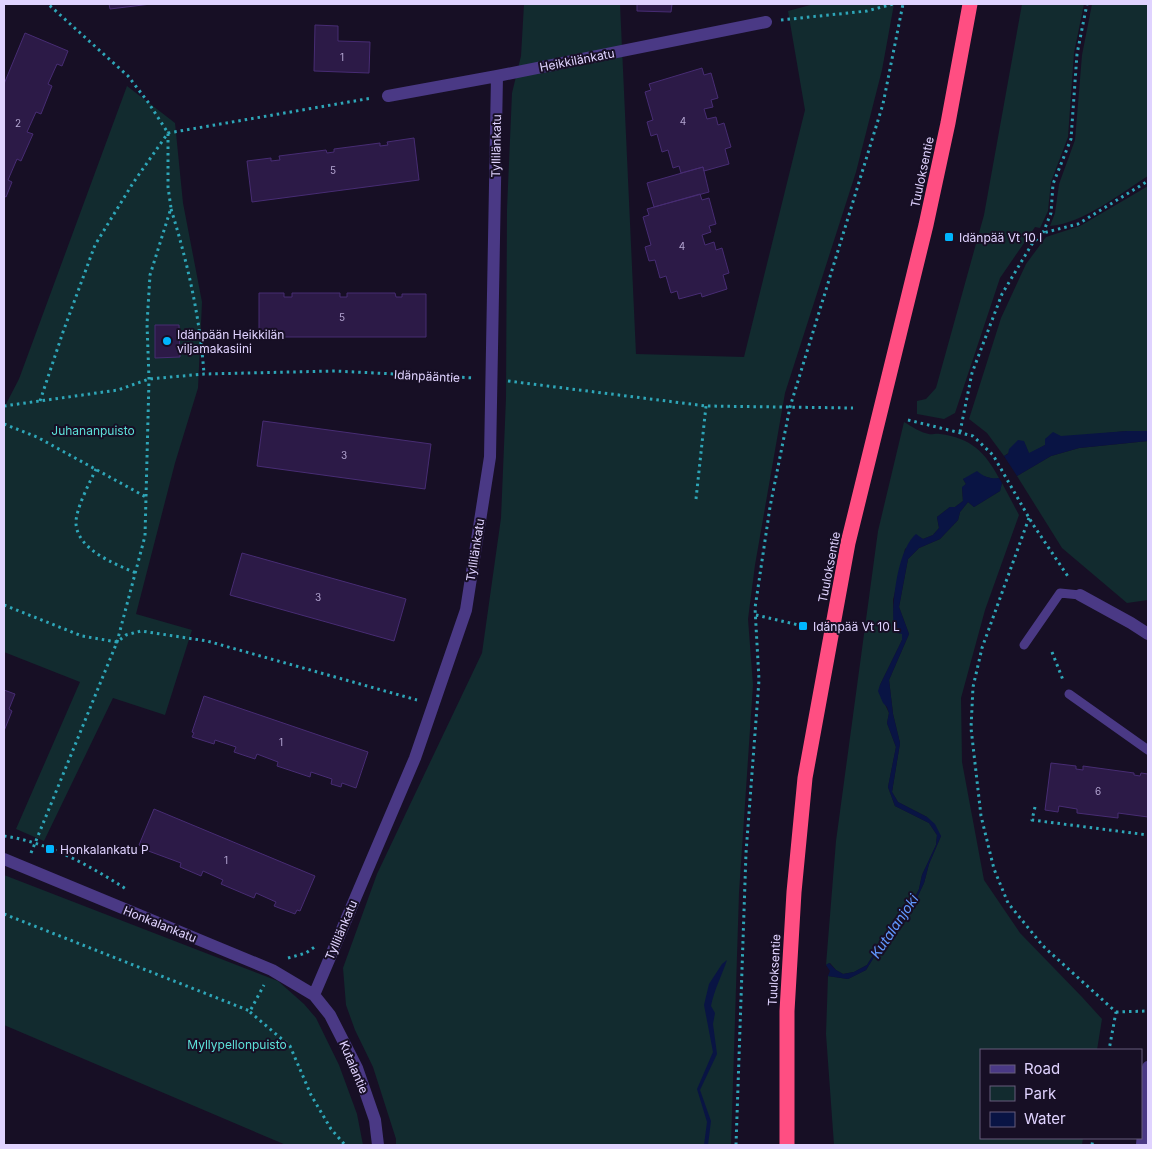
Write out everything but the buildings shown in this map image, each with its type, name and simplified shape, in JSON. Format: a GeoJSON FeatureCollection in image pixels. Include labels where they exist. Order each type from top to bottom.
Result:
{"type":"FeatureCollection","features":[{"type":"Feature","properties":{"kind":"highway","name":"Tuuloksentie"},"geometry":{"type":"LineString","coordinates":[[787,1145],[787,1011],[794,892],[804,778],[848,543],[926,225],[970,4]]}},
{"type":"Feature","properties":{"kind":"street","name":"Heikkilänkatu"},"geometry":{"type":"LineString","coordinates":[[388,96],[766,22]]}},
{"type":"Feature","properties":{"kind":"street","name":"Tyllilänkatu"},"geometry":{"type":"LineString","coordinates":[[314,995],[414,758],[466,610],[490,456],[497,76]]}},
{"type":"Feature","properties":{"kind":"street"},"geometry":{"type":"LineString","coordinates":[[1080,596],[1148,634]]}},
{"type":"Feature","properties":{"kind":"street","name":"Honkalankatu"},"geometry":{"type":"LineString","coordinates":[[4,859],[147,920],[272,970],[314,995]]}},
{"type":"Feature","properties":{"kind":"street","name":"Kutalantie"},"geometry":{"type":"LineString","coordinates":[[314,995],[330,1016],[357,1068],[375,1120],[378,1145]]}},
{"type":"Feature","properties":{"kind":"street"},"geometry":{"type":"LineString","coordinates":[[1142,1145],[1148,1067]]}},
{"type":"Feature","properties":{"kind":"lane"},"geometry":{"type":"LineString","coordinates":[[1024,645],[1060,593],[1080,596]]}},
{"type":"Feature","properties":{"kind":"lane"},"geometry":{"type":"LineString","coordinates":[[1069,694],[1148,750]]}},
{"type":"Feature","properties":{"kind":"path"},"geometry":{"type":"LineString","coordinates":[[48,4],[128,76],[148,102],[168,134],[168,187],[171,208],[192,286],[201,338],[204,374]]}},
{"type":"Feature","properties":{"kind":"path"},"geometry":{"type":"LineString","coordinates":[[766,22],[867,11],[893,4]]}},
{"type":"Feature","properties":{"kind":"path"},"geometry":{"type":"LineString","coordinates":[[736,1145],[746,853],[759,680],[755,608],[770,507],[790,407],[883,104],[903,4]]}},
{"type":"Feature","properties":{"kind":"path"},"geometry":{"type":"LineString","coordinates":[[960,432],[972,373],[1002,294],[1032,244],[1043,233],[1051,213],[1053,184],[1071,139],[1077,54],[1088,4]]}},
{"type":"Feature","properties":{"kind":"path"},"geometry":{"type":"LineString","coordinates":[[40,401],[95,245],[133,183],[168,134],[388,96]]}},
{"type":"Feature","properties":{"kind":"path"},"geometry":{"type":"LineString","coordinates":[[1043,233],[1078,224],[1148,181]]}},
{"type":"Feature","properties":{"kind":"path"},"geometry":{"type":"LineString","coordinates":[[25,867],[117,642],[145,536],[149,379],[147,324],[150,275],[171,208]]}},
{"type":"Feature","properties":{"kind":"path","name":"Idänpääntie"},"geometry":{"type":"LineString","coordinates":[[4,406],[118,390],[149,379],[204,374],[334,371],[492,379],[706,406],[853,408]]}},
{"type":"Feature","properties":{"kind":"path"},"geometry":{"type":"LineString","coordinates":[[696,499],[706,406]]}},
{"type":"Feature","properties":{"kind":"path"},"geometry":{"type":"LineString","coordinates":[[908,420],[973,436],[993,455],[1029,518],[1080,596]]}},
{"type":"Feature","properties":{"kind":"path"},"geometry":{"type":"LineString","coordinates":[[4,424],[37,436],[146,497]]}},
{"type":"Feature","properties":{"kind":"path"},"geometry":{"type":"LineString","coordinates":[[96,469],[83,497],[76,523],[81,539],[101,556],[136,574]]}},
{"type":"Feature","properties":{"kind":"path"},"geometry":{"type":"LineString","coordinates":[[1029,518],[982,648],[973,687],[972,728],[981,816],[994,869],[1008,903],[1044,946],[1116,1012],[1148,1011]]}},
{"type":"Feature","properties":{"kind":"path"},"geometry":{"type":"LineString","coordinates":[[4,605],[82,636],[117,642],[126,635],[141,631],[207,641],[413,698]]}},
{"type":"Feature","properties":{"kind":"path"},"geometry":{"type":"LineString","coordinates":[[756,615],[803,626]]}},
{"type":"Feature","properties":{"kind":"path"},"geometry":{"type":"LineString","coordinates":[[1052,652],[1069,694]]}},
{"type":"Feature","properties":{"kind":"path"},"geometry":{"type":"LineString","coordinates":[[417,709],[420,700]]}},
{"type":"Feature","properties":{"kind":"path"},"geometry":{"type":"LineString","coordinates":[[1034,807],[1032,820],[1148,835]]}},
{"type":"Feature","properties":{"kind":"path"},"geometry":{"type":"LineString","coordinates":[[4,836],[36,842],[96,870],[129,891]]}},
{"type":"Feature","properties":{"kind":"path"},"geometry":{"type":"LineString","coordinates":[[4,914],[250,1011],[290,1046],[311,1095],[331,1129],[345,1145]]}},
{"type":"Feature","properties":{"kind":"path"},"geometry":{"type":"LineString","coordinates":[[250,1011],[280,956],[289,958],[306,953],[318,945]]}},
{"type":"Feature","properties":{"kind":"path"},"geometry":{"type":"LineString","coordinates":[[1109,1049],[1116,1012]]}},
{"type":"Feature","properties":{"kind":"green space"},"geometry":{"type":"Polygon","coordinates":[[[524,4],[620,4],[636,354],[744,357],[805,110],[788,11],[814,4],[894,4],[882,70],[856,172],[785,393],[755,565],[748,619],[753,685],[739,893],[731,1145],[396,1145],[396,1139],[373,1067],[355,1030],[346,1005],[343,968],[377,874],[482,653],[501,518],[506,398],[507,209],[512,93],[521,56],[524,4]]]}},
{"type":"Feature","properties":{"kind":"green space"},"geometry":{"type":"Polygon","coordinates":[[[1022,4],[1084,4],[1074,53],[1068,137],[1051,182],[1048,211],[1040,228],[1035,227],[1000,278],[955,413],[944,419],[917,414],[917,401],[926,399],[936,388],[984,215],[1022,4]]]}},
{"type":"Feature","properties":{"kind":"green space"},"geometry":{"type":"Polygon","coordinates":[[[1092,4],[1148,4],[1148,176],[1088,214],[1075,220],[1050,226],[1055,213],[1059,184],[1075,140],[1082,55],[1092,4]]]}},
{"type":"Feature","properties":{"kind":"green space","name":"Juhananpuisto"},"geometry":{"type":"Polygon","coordinates":[[[127,86],[175,123],[183,203],[202,302],[198,388],[175,463],[136,614],[192,630],[165,715],[113,698],[44,841],[16,829],[80,682],[4,652],[4,408],[19,379],[127,86]]]}},
{"type":"Feature","properties":{"kind":"green space"},"geometry":{"type":"Polygon","coordinates":[[[1148,186],[1148,431],[1127,431],[1045,439],[1045,445],[1029,454],[1024,442],[1004,456],[987,433],[969,419],[1001,318],[1026,264],[1046,237],[1080,226],[1148,186]]]}},
{"type":"Feature","properties":{"kind":"green space"},"geometry":{"type":"Polygon","coordinates":[[[904,422],[926,433],[951,436],[969,443],[988,461],[999,478],[994,479],[983,476],[963,479],[966,484],[962,488],[963,501],[955,507],[950,507],[937,517],[939,528],[933,535],[923,539],[919,537],[905,549],[893,600],[894,624],[902,634],[902,640],[880,685],[879,692],[889,713],[887,723],[896,747],[888,787],[895,806],[929,823],[937,835],[936,845],[912,903],[889,930],[867,965],[854,972],[843,974],[830,963],[826,965],[836,841],[878,531],[904,422]]]}},
{"type":"Feature","properties":{"kind":"green space"},"geometry":{"type":"Polygon","coordinates":[[[1148,441],[1148,600],[1127,603],[1062,548],[1017,476],[1051,456],[1079,448],[1148,441]]]}},
{"type":"Feature","properties":{"kind":"green space"},"geometry":{"type":"Polygon","coordinates":[[[1002,483],[1019,515],[985,610],[961,698],[962,762],[984,880],[1020,933],[1102,1019],[1097,1049],[980,1049],[980,1139],[1083,1139],[1082,1145],[834,1145],[826,1034],[828,976],[848,979],[866,970],[887,936],[914,904],[924,883],[929,864],[941,836],[927,817],[898,802],[892,792],[900,743],[893,714],[889,680],[909,634],[899,607],[908,559],[919,548],[940,539],[958,520],[960,512],[968,502],[974,507],[1000,491],[1002,483]]]}},
{"type":"Feature","properties":{"kind":"green space","name":"Myllypellonpuisto"},"geometry":{"type":"Polygon","coordinates":[[[4,875],[278,981],[304,1004],[316,1018],[339,1065],[357,1114],[363,1145],[286,1145],[4,1025],[4,875]]]}},
{"type":"Feature","properties":{"kind":"water"},"geometry":{"type":"Polygon","coordinates":[[[1148,431],[1148,441],[1079,448],[1051,456],[1017,476],[1004,456],[1008,454],[1009,449],[1018,440],[1024,441],[1029,453],[1045,445],[1045,439],[1053,432],[1061,436],[1148,431]]]}},
{"type":"Feature","properties":{"kind":"water","name":"Kutalanjoki"},"geometry":{"type":"Polygon","coordinates":[[[977,471],[987,477],[999,478],[1002,483],[1000,491],[974,507],[968,502],[960,512],[958,520],[940,539],[919,548],[908,559],[899,607],[909,634],[889,680],[893,714],[900,743],[892,792],[898,802],[927,817],[935,824],[941,836],[929,864],[924,883],[914,904],[887,936],[866,970],[848,979],[828,976],[830,971],[826,965],[829,963],[843,974],[854,972],[867,965],[889,930],[912,903],[936,845],[937,835],[929,823],[895,806],[888,787],[896,747],[887,723],[889,713],[878,691],[902,640],[902,634],[896,633],[894,630],[893,620],[897,579],[904,552],[916,534],[923,539],[933,535],[939,528],[937,517],[950,507],[955,507],[963,501],[962,487],[966,484],[963,479],[977,471]]]}},
{"type":"Feature","properties":{"kind":"water"},"geometry":{"type":"Polygon","coordinates":[[[727,960],[711,1006],[715,1013],[713,1024],[717,1054],[700,1090],[711,1121],[708,1145],[704,1145],[707,1122],[697,1089],[713,1052],[704,1005],[709,984],[722,964],[727,960]]]}},
{"type":"Feature","properties":{"kind":"place","name":"Idänpää Vt 10 I"},"geometry":{"type":"Point","coordinates":[949,237]}},
{"type":"Feature","properties":{"kind":"place","name":"Idänpään Heikkilän viljamakasiini"},"geometry":{"type":"Point","coordinates":[167,341]}},
{"type":"Feature","properties":{"kind":"place","name":"Idänpää Vt 10 L"},"geometry":{"type":"Point","coordinates":[803,626]}},
{"type":"Feature","properties":{"kind":"place","name":"Honkalankatu P"},"geometry":{"type":"Point","coordinates":[50,849]}}]}
